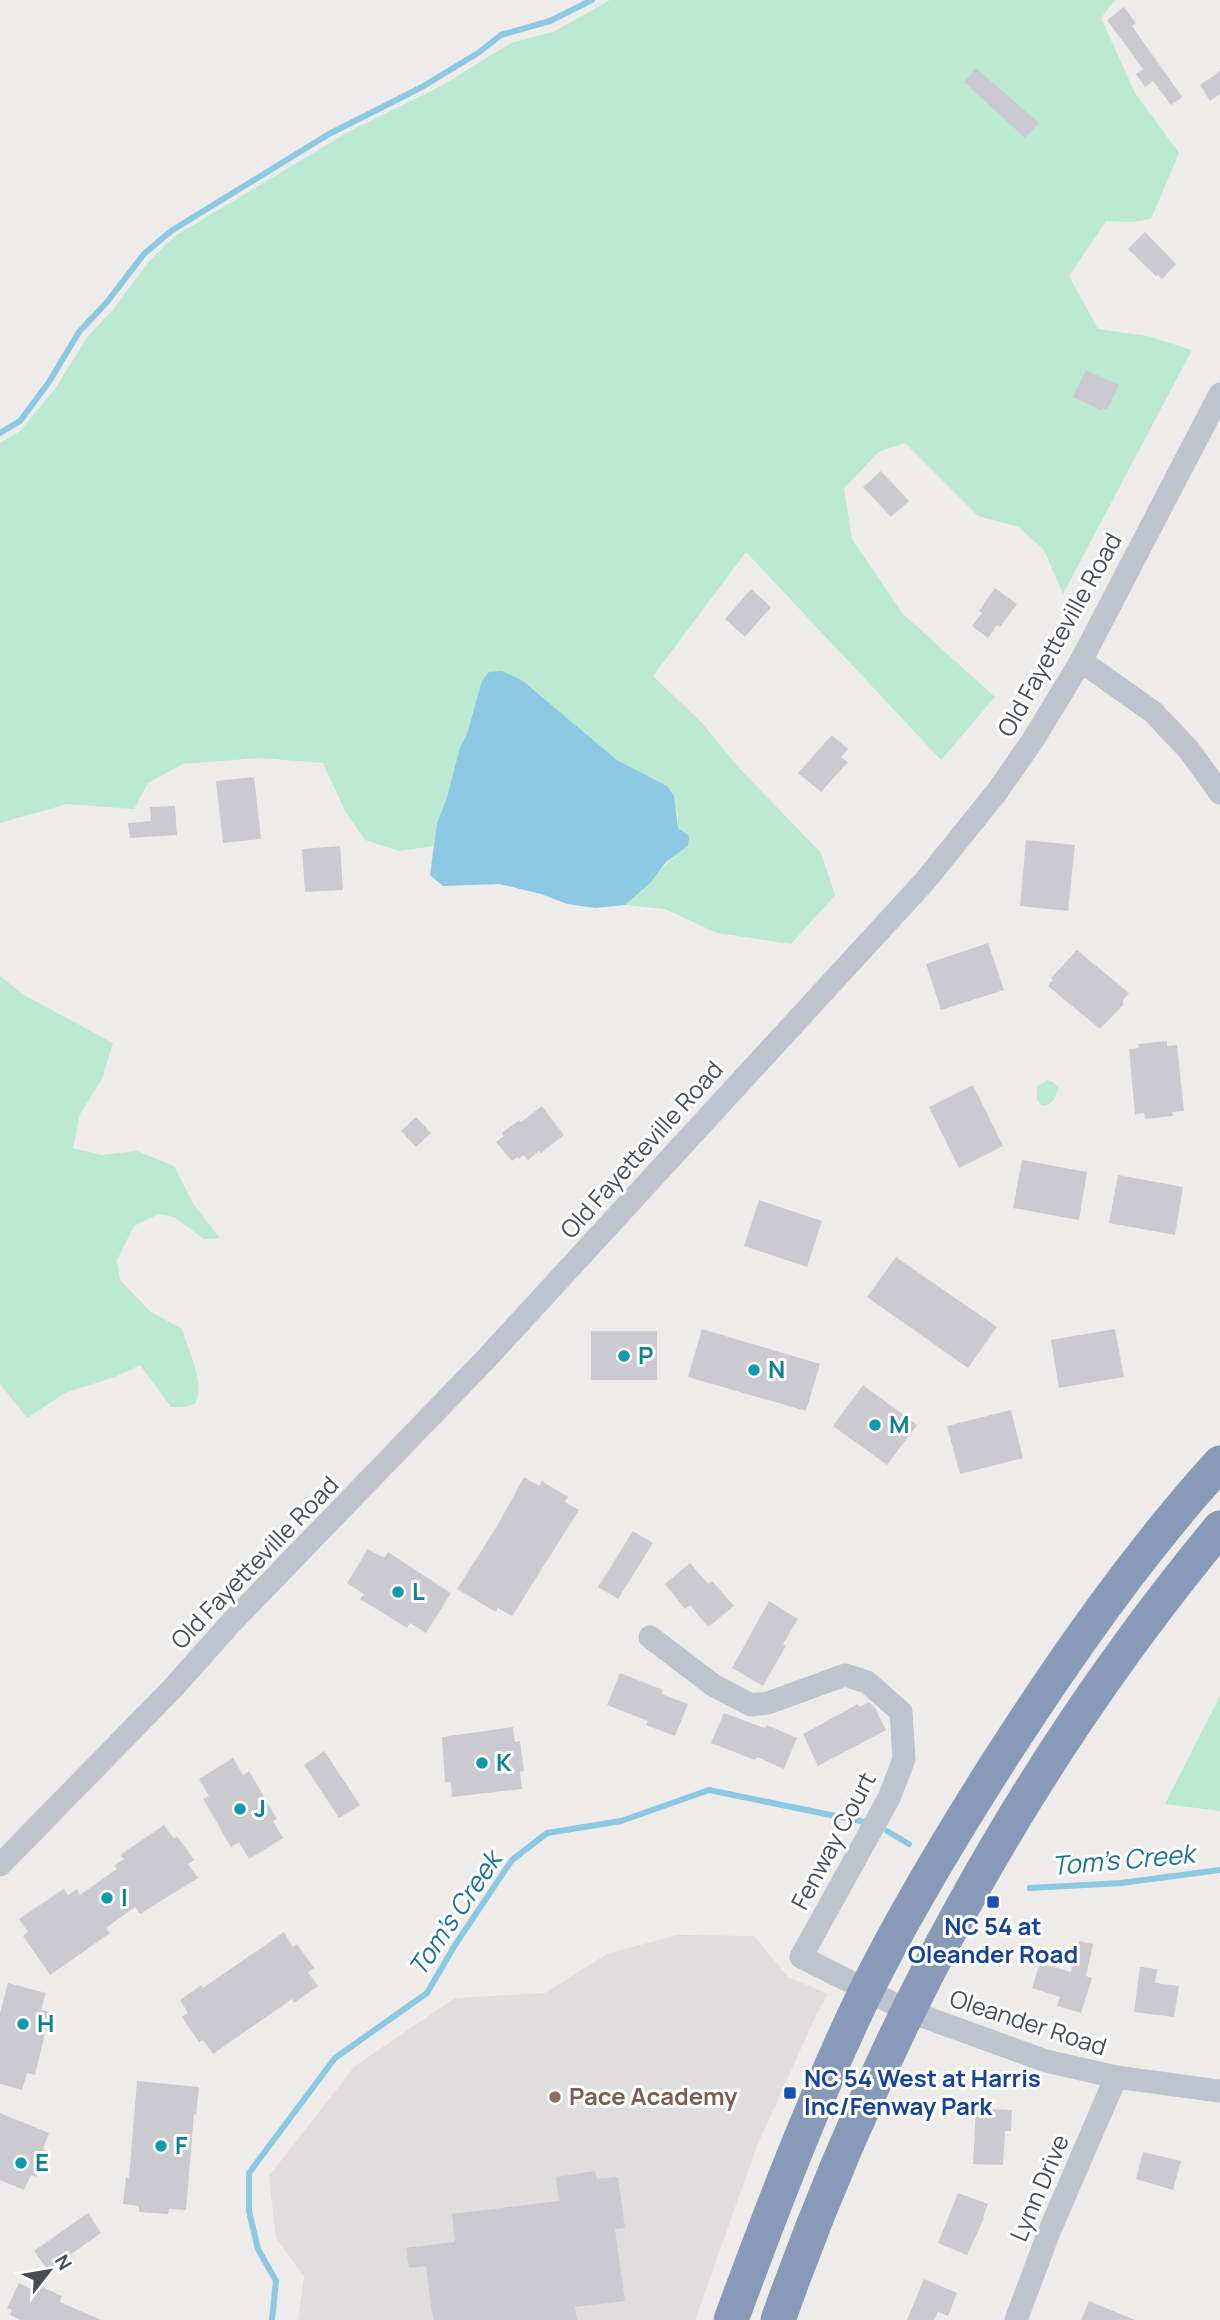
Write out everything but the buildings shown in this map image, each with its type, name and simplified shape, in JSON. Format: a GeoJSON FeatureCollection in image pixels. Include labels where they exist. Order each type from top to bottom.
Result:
{"type":"FeatureCollection","features":[{"type":"Feature","properties":{"kind":"highway"},"geometry":{"type":"LineString","coordinates":[[732,2320],[778,2193],[866,1992],[937,1860],[1073,1648],[1144,1552],[1220,1463]]}},
{"type":"Feature","properties":{"kind":"highway"},"geometry":{"type":"LineString","coordinates":[[778,2320],[825,2192],[908,2011],[952,1924],[1067,1734],[1168,1592],[1220,1528]]}},
{"type":"Feature","properties":{"kind":"street","name":"Old Fayetteville Road"},"geometry":{"type":"LineString","coordinates":[[0,1865],[462,1385],[925,881],[996,793],[1033,740],[1081,661],[1220,394]]}},
{"type":"Feature","properties":{"kind":"street"},"geometry":{"type":"LineString","coordinates":[[1081,661],[1153,712],[1189,750],[1220,793]]}},
{"type":"Feature","properties":{"kind":"street","name":"Fenway Court"},"geometry":{"type":"LineString","coordinates":[[650,1637],[713,1685],[751,1705],[768,1703],[845,1675],[867,1682],[901,1712],[904,1759],[889,1798],[801,1957],[866,1992]]}},
{"type":"Feature","properties":{"kind":"street","name":"Oleander Road"},"geometry":{"type":"LineString","coordinates":[[866,1992],[908,2011],[1046,2061],[1116,2077],[1220,2091]]}},
{"type":"Feature","properties":{"kind":"street","name":"Lynn Drive"},"geometry":{"type":"LineString","coordinates":[[1016,2320],[1049,2232],[1116,2077]]}},
{"type":"Feature","properties":{"kind":"shaded area","name":"Pace Academy"},"geometry":{"type":"Polygon","coordinates":[[[677,1935],[754,1936],[788,1977],[828,1994],[757,2146],[695,2320],[298,2320],[304,2277],[276,2238],[269,2176],[355,2066],[455,1998],[545,1993],[607,1954],[677,1935]]]}},
{"type":"Feature","properties":{"kind":"green space"},"geometry":{"type":"Polygon","coordinates":[[[610,0],[1115,0],[1101,18],[1135,93],[1179,153],[1151,219],[1132,222],[1106,221],[1069,276],[1098,329],[1148,336],[1192,350],[1063,594],[1044,550],[1019,527],[978,516],[905,443],[878,452],[844,489],[852,539],[902,613],[995,697],[941,760],[746,552],[653,676],[702,723],[738,767],[821,853],[835,895],[791,944],[717,933],[665,909],[625,905],[688,846],[678,828],[678,813],[667,786],[617,760],[523,681],[467,734],[460,747],[437,823],[434,846],[399,851],[365,840],[345,811],[323,763],[259,758],[183,764],[148,783],[134,809],[67,804],[0,823],[0,443],[20,431],[55,389],[88,336],[112,311],[150,260],[175,236],[348,132],[441,86],[511,43],[553,32],[610,0]]]}},
{"type":"Feature","properties":{"kind":"green space"},"geometry":{"type":"Polygon","coordinates":[[[0,976],[24,995],[113,1043],[102,1079],[80,1114],[73,1148],[101,1155],[137,1151],[174,1166],[194,1205],[220,1238],[204,1239],[174,1217],[159,1214],[134,1226],[117,1260],[120,1280],[151,1312],[182,1329],[197,1377],[198,1396],[195,1404],[171,1407],[140,1365],[115,1377],[65,1393],[27,1418],[0,1384],[0,976]]]}},
{"type":"Feature","properties":{"kind":"green space"},"geometry":{"type":"Polygon","coordinates":[[[1047,1080],[1053,1082],[1058,1090],[1051,1102],[1042,1106],[1037,1100],[1037,1087],[1047,1080]]]}},
{"type":"Feature","properties":{"kind":"green space"},"geometry":{"type":"Polygon","coordinates":[[[1220,1696],[1220,1811],[1165,1804],[1220,1696]]]}},
{"type":"Feature","properties":{"kind":"water"},"geometry":{"type":"Polygon","coordinates":[[[502,671],[523,681],[617,760],[667,786],[674,796],[678,828],[689,836],[688,846],[666,862],[650,883],[625,905],[595,908],[567,904],[541,894],[500,884],[443,886],[430,875],[437,823],[482,681],[489,672],[502,671]]]}},
{"type":"Feature","properties":{"kind":"waterway"},"geometry":{"type":"LineString","coordinates":[[0,433],[20,421],[49,382],[79,332],[107,302],[144,254],[171,231],[329,134],[422,87],[478,53],[501,35],[550,21],[592,0]]}},
{"type":"Feature","properties":{"kind":"waterway","name":"Tom's Creek"},"geometry":{"type":"LineString","coordinates":[[272,2320],[276,2281],[258,2249],[249,2211],[249,2173],[335,2058],[427,1993],[455,1945],[512,1860],[547,1833],[621,1821],[709,1790],[865,1822]]}},
{"type":"Feature","properties":{"kind":"waterway","name":"Tom's Creek"},"geometry":{"type":"LineString","coordinates":[[887,1831],[909,1844]]}},
{"type":"Feature","properties":{"kind":"waterway","name":"Tom's Creek"},"geometry":{"type":"LineString","coordinates":[[1030,1888],[1121,1883],[1220,1870]]}},
{"type":"Feature","properties":{"kind":"place","name":"P"},"geometry":{"type":"Point","coordinates":[624,1356]}},
{"type":"Feature","properties":{"kind":"place","name":"N"},"geometry":{"type":"Point","coordinates":[754,1370]}},
{"type":"Feature","properties":{"kind":"place","name":"M"},"geometry":{"type":"Point","coordinates":[875,1425]}},
{"type":"Feature","properties":{"kind":"place","name":"L"},"geometry":{"type":"Point","coordinates":[398,1592]}},
{"type":"Feature","properties":{"kind":"place","name":"K"},"geometry":{"type":"Point","coordinates":[482,1763]}},
{"type":"Feature","properties":{"kind":"place","name":"J"},"geometry":{"type":"Point","coordinates":[240,1809]}},
{"type":"Feature","properties":{"kind":"place","name":"I"},"geometry":{"type":"Point","coordinates":[107,1898]}},
{"type":"Feature","properties":{"kind":"place","name":"NC 54 at Oleander Road"},"geometry":{"type":"Point","coordinates":[993,1902]}},
{"type":"Feature","properties":{"kind":"place","name":"H"},"geometry":{"type":"Point","coordinates":[23,2024]}},
{"type":"Feature","properties":{"kind":"place","name":"NC 54 West at Harris Inc/Fenway Park"},"geometry":{"type":"Point","coordinates":[790,2093]}},
{"type":"Feature","properties":{"kind":"place","name":"Pace Academy"},"geometry":{"type":"Point","coordinates":[555,2097]}},
{"type":"Feature","properties":{"kind":"place","name":"F"},"geometry":{"type":"Point","coordinates":[161,2146]}},
{"type":"Feature","properties":{"kind":"place","name":"E"},"geometry":{"type":"Point","coordinates":[21,2163]}}]}
